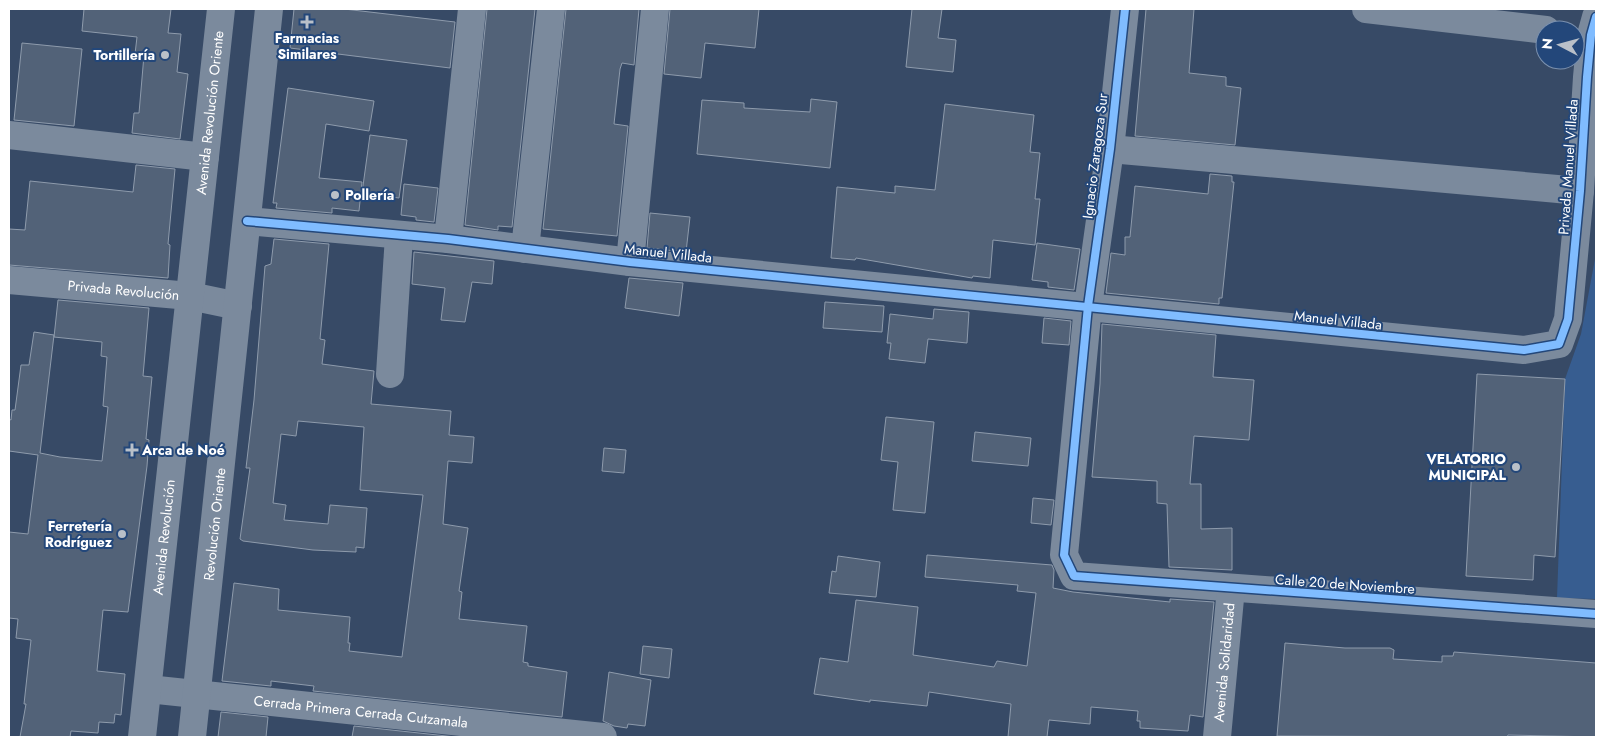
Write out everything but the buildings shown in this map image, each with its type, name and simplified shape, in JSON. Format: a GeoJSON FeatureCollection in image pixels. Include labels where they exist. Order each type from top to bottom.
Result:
{"type":"FeatureCollection","features":[{"type":"Feature","properties":{"kind":"street","name":"Avenida Revolución Oriente"},"geometry":{"type":"LineString","coordinates":[[199,217],[221,9]]}},
{"type":"Feature","properties":{"kind":"street"},"geometry":{"type":"LineString","coordinates":[[247,221],[270,9]]}},
{"type":"Feature","properties":{"kind":"street"},"geometry":{"type":"LineString","coordinates":[[448,239],[472,9]]}},
{"type":"Feature","properties":{"kind":"street"},"geometry":{"type":"LineString","coordinates":[[524,250],[552,9]]}},
{"type":"Feature","properties":{"kind":"street"},"geometry":{"type":"LineString","coordinates":[[630,262],[655,9]]}},
{"type":"Feature","properties":{"kind":"street","name":"Ignacio Zaragoza Sur"},"geometry":{"type":"LineString","coordinates":[[1088,306],[1110,149],[1125,9]]}},
{"type":"Feature","properties":{"kind":"street"},"geometry":{"type":"LineString","coordinates":[[1366,9],[1535,29]]}},
{"type":"Feature","properties":{"kind":"street","name":"Privada Manuel Villada"},"geometry":{"type":"LineString","coordinates":[[1568,319],[1580,191],[1587,29]]}},
{"type":"Feature","properties":{"kind":"street"},"geometry":{"type":"LineString","coordinates":[[9,135],[205,157]]}},
{"type":"Feature","properties":{"kind":"street"},"geometry":{"type":"LineString","coordinates":[[1110,149],[1580,191]]}},
{"type":"Feature","properties":{"kind":"street","name":"Avenida Revolución"},"geometry":{"type":"LineString","coordinates":[[142,737],[199,217]]}},
{"type":"Feature","properties":{"kind":"street","name":"Manuel Villada"},"geometry":{"type":"LineString","coordinates":[[247,221],[448,239],[630,262],[1524,350],[1559,344],[1568,319]]}},
{"type":"Feature","properties":{"kind":"street","name":"Revolución Oriente"},"geometry":{"type":"LineString","coordinates":[[192,737],[247,221]]}},
{"type":"Feature","properties":{"kind":"street"},"geometry":{"type":"LineString","coordinates":[[390,374],[400,236]]}},
{"type":"Feature","properties":{"kind":"street","name":"Privada Revolución"},"geometry":{"type":"LineString","coordinates":[[9,280],[190,296],[238,306]]}},
{"type":"Feature","properties":{"kind":"street","name":"Calle 20 de Noviembre"},"geometry":{"type":"LineString","coordinates":[[1088,306],[1064,555],[1074,576],[1596,614]]}},
{"type":"Feature","properties":{"kind":"street","name":"Avenida Solidaridad"},"geometry":{"type":"LineString","coordinates":[[1217,737],[1231,588]]}},
{"type":"Feature","properties":{"kind":"street","name":"Cerrada Primera Cerrada Cutzamala"},"geometry":{"type":"LineString","coordinates":[[148,689],[603,737]]}},
{"type":"Feature","properties":{"kind":"shaded area"},"geometry":{"type":"Polygon","coordinates":[[[1596,239],[1596,599],[1557,598],[1565,379],[1581,334],[1595,259],[1596,239]]]}},
{"type":"Feature","properties":{"kind":"cycle path"},"geometry":{"type":"LineString","coordinates":[[1125,9],[1110,149],[1088,306],[1064,555],[1074,576],[1596,614]]}},
{"type":"Feature","properties":{"kind":"cycle path"},"geometry":{"type":"LineString","coordinates":[[247,221],[448,239],[630,262],[1524,350],[1559,344],[1568,319],[1580,191],[1587,77],[1591,35],[1596,17]]}},
{"type":"Feature","properties":{"kind":"place","name":"Farmacias Similares"},"geometry":{"type":"Point","coordinates":[307,22]}},
{"type":"Feature","properties":{"kind":"place","name":"Tortillería"},"geometry":{"type":"Point","coordinates":[165,55]}},
{"type":"Feature","properties":{"kind":"place","name":"Pollería"},"geometry":{"type":"Point","coordinates":[335,195]}},
{"type":"Feature","properties":{"kind":"place","name":"Arca de Noé"},"geometry":{"type":"Point","coordinates":[132,450]}},
{"type":"Feature","properties":{"kind":"place","name":"VELATORIO MUNICIPAL"},"geometry":{"type":"Point","coordinates":[1516,467]}},
{"type":"Feature","properties":{"kind":"place","name":"Ferretería Rodríguez"},"geometry":{"type":"Point","coordinates":[122,534]}}]}
